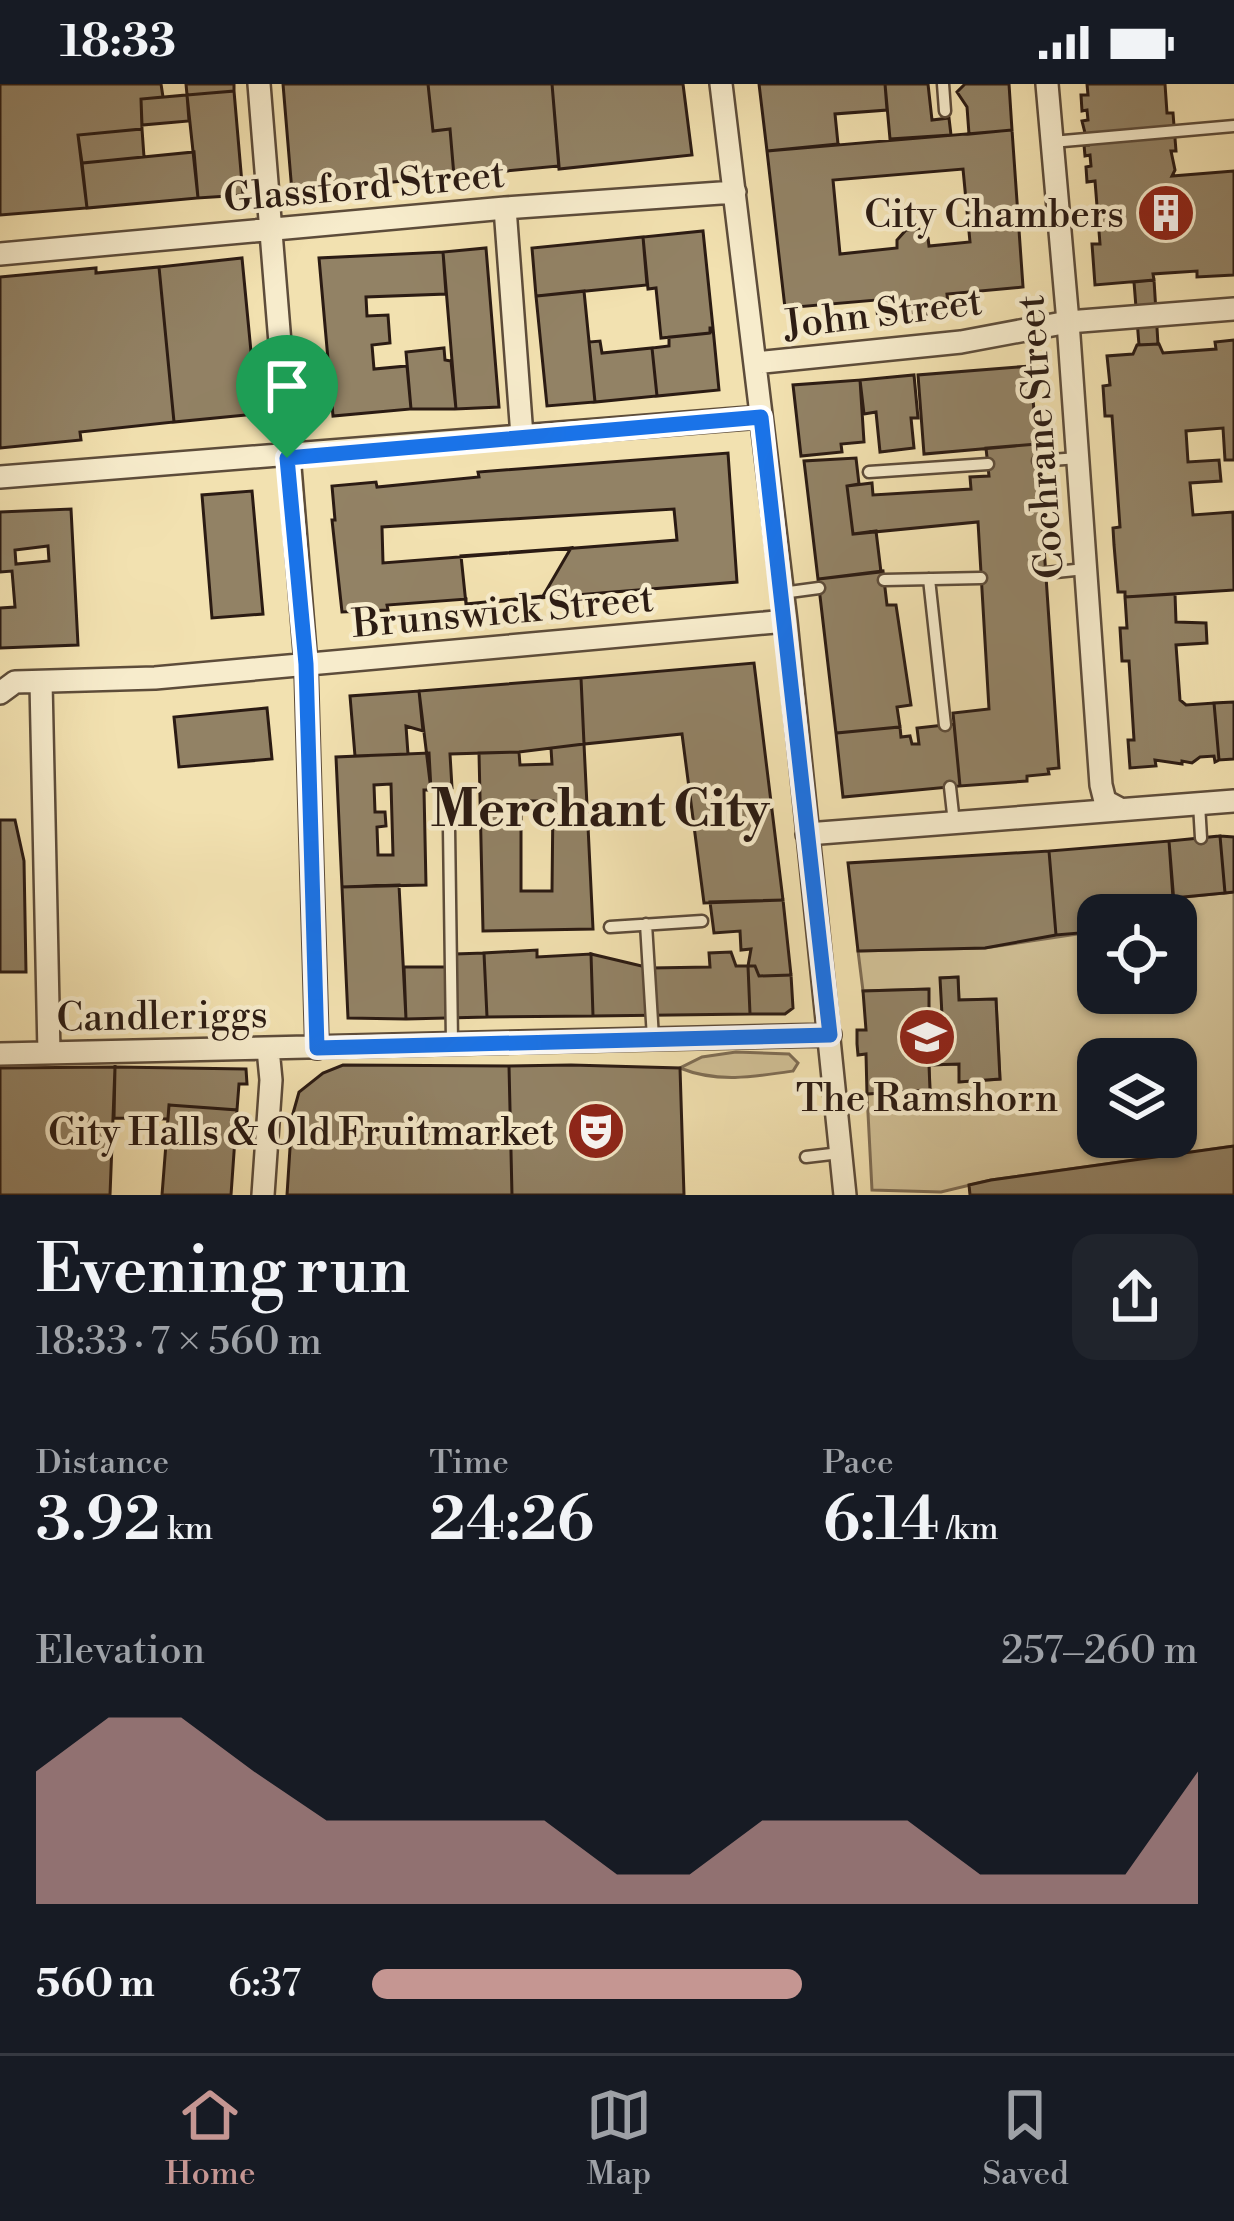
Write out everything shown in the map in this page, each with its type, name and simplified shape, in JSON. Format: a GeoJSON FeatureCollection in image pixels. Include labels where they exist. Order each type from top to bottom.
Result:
{"type":"FeatureCollection","features":[{"type":"Feature","properties":{"kind":"street"},"geometry":{"type":"LineString","coordinates":[[259,84],[306,664],[317,1048]]}},
{"type":"Feature","properties":{"kind":"street"},"geometry":{"type":"LineString","coordinates":[[722,84],[786,621],[845,1195]]}},
{"type":"Feature","properties":{"kind":"street","name":"Cochrane Street"},"geometry":{"type":"LineString","coordinates":[[1046,84],[1101,784]]}},
{"type":"Feature","properties":{"kind":"street","name":"Glassford Street"},"geometry":{"type":"LineString","coordinates":[[0,254],[735,192]]}},
{"type":"Feature","properties":{"kind":"street"},"geometry":{"type":"LineString","coordinates":[[505,208],[522,436]]}},
{"type":"Feature","properties":{"kind":"street","name":"John Street"},"geometry":{"type":"LineString","coordinates":[[755,363],[961,342],[1068,322],[1234,309]]}},
{"type":"Feature","properties":{"kind":"street"},"geometry":{"type":"LineString","coordinates":[[0,477],[287,458],[761,417]]}},
{"type":"Feature","properties":{"kind":"street","name":"Brunswick Street"},"geometry":{"type":"LineString","coordinates":[[8,687],[786,621]]}},
{"type":"Feature","properties":{"kind":"street"},"geometry":{"type":"LineString","coordinates":[[41,682],[49,1053]]}},
{"type":"Feature","properties":{"kind":"street"},"geometry":{"type":"LineString","coordinates":[[1055,815],[1101,784],[1105,801],[1120,809]]}},
{"type":"Feature","properties":{"kind":"street"},"geometry":{"type":"LineString","coordinates":[[807,834],[1234,801]]}},
{"type":"Feature","properties":{"kind":"street","name":"Candleriggs"},"geometry":{"type":"LineString","coordinates":[[0,1054],[830,1035]]}},
{"type":"Feature","properties":{"kind":"street"},"geometry":{"type":"LineString","coordinates":[[263,1195],[272,1080],[268,1049]]}},
{"type":"Feature","properties":{"kind":"lane"},"geometry":{"type":"LineString","coordinates":[[943,84],[945,112]]}},
{"type":"Feature","properties":{"kind":"lane"},"geometry":{"type":"LineString","coordinates":[[1050,142],[1234,126]]}},
{"type":"Feature","properties":{"kind":"lane"},"geometry":{"type":"LineString","coordinates":[[1038,461],[1078,458]]}},
{"type":"Feature","properties":{"kind":"lane"},"geometry":{"type":"LineString","coordinates":[[869,472],[988,464]]}},
{"type":"Feature","properties":{"kind":"lane"},"geometry":{"type":"LineString","coordinates":[[1046,573],[1085,569]]}},
{"type":"Feature","properties":{"kind":"lane"},"geometry":{"type":"LineString","coordinates":[[884,580],[981,578]]}},
{"type":"Feature","properties":{"kind":"lane"},"geometry":{"type":"LineString","coordinates":[[929,579],[944,725]]}},
{"type":"Feature","properties":{"kind":"lane"},"geometry":{"type":"LineString","coordinates":[[782,593],[819,588]]}},
{"type":"Feature","properties":{"kind":"lane"},"geometry":{"type":"LineString","coordinates":[[950,787],[954,823]]}},
{"type":"Feature","properties":{"kind":"lane"},"geometry":{"type":"LineString","coordinates":[[1199,804],[1201,838]]}},
{"type":"Feature","properties":{"kind":"lane"},"geometry":{"type":"LineString","coordinates":[[449,829],[452,1046]]}},
{"type":"Feature","properties":{"kind":"lane"},"geometry":{"type":"LineString","coordinates":[[610,927],[702,921]]}},
{"type":"Feature","properties":{"kind":"lane"},"geometry":{"type":"LineString","coordinates":[[646,924],[654,1042]]}},
{"type":"Feature","properties":{"kind":"lane"},"geometry":{"type":"LineString","coordinates":[[806,1156],[841,1153]]}},
{"type":"Feature","properties":{"kind":"shaded area"},"geometry":{"type":"Polygon","coordinates":[[[1234,892],[1234,1146],[1197,1151],[1197,1038],[1077,1038],[1077,1158],[1148,1158],[991,1180],[941,1192],[872,1190],[867,1094],[930,1090],[929,1065],[959,1064],[960,1082],[1000,1079],[996,999],[959,1000],[958,977],[941,978],[942,1015],[929,1016],[928,989],[863,991],[858,951],[985,948],[1077,934],[1077,1014],[1197,1014],[1197,896],[1234,892]]]}},
{"type":"Feature","properties":{"kind":"shaded area"},"geometry":{"type":"Polygon","coordinates":[[[736,1052],[789,1054],[798,1063],[793,1071],[735,1077],[680,1068],[702,1057],[736,1052]]]}},
{"type":"Feature","properties":{"kind":"building"},"geometry":{"type":"Polygon","coordinates":[[[0,84],[161,84],[163,97],[141,99],[142,129],[78,135],[87,208],[0,215],[0,84]]]}},
{"type":"Feature","properties":{"kind":"building"},"geometry":{"type":"Polygon","coordinates":[[[186,84],[234,84],[234,91],[187,95],[186,84]]]}},
{"type":"Feature","properties":{"kind":"building"},"geometry":{"type":"Polygon","coordinates":[[[283,84],[428,84],[433,131],[450,129],[454,176],[292,192],[283,84]]]}},
{"type":"Feature","properties":{"kind":"building"},"geometry":{"type":"Polygon","coordinates":[[[428,84],[552,84],[559,166],[454,176],[450,129],[433,131],[428,84]]]}},
{"type":"Feature","properties":{"kind":"building"},"geometry":{"type":"Polygon","coordinates":[[[552,84],[683,84],[692,155],[559,169],[552,84]]]}},
{"type":"Feature","properties":{"kind":"building"},"geometry":{"type":"Polygon","coordinates":[[[759,84],[885,84],[887,110],[835,114],[838,144],[767,151],[759,84]]]}},
{"type":"Feature","properties":{"kind":"building"},"geometry":{"type":"Polygon","coordinates":[[[885,84],[928,84],[932,120],[949,118],[951,135],[890,139],[885,84]]]}},
{"type":"Feature","properties":{"kind":"building"},"geometry":{"type":"Polygon","coordinates":[[[965,84],[1009,84],[1012,130],[969,134],[967,107],[957,92],[965,84]]]}},
{"type":"Feature","properties":{"kind":"building","name":"City Chambers"},"geometry":{"type":"Polygon","coordinates":[[[1087,84],[1165,84],[1176,151],[1171,151],[1172,176],[1234,171],[1234,275],[1153,274],[1154,280],[1095,285],[1092,244],[1100,244],[1095,181],[1087,182],[1086,167],[1091,166],[1090,155],[1085,156],[1084,145],[1088,145],[1082,121],[1088,120],[1081,95],[1088,95],[1087,84]]]}},
{"type":"Feature","properties":{"kind":"building"},"geometry":{"type":"Polygon","coordinates":[[[234,91],[243,195],[198,198],[187,95],[234,91]]]}},
{"type":"Feature","properties":{"kind":"building"},"geometry":{"type":"Polygon","coordinates":[[[187,95],[189,121],[142,125],[141,99],[187,95]]]}},
{"type":"Feature","properties":{"kind":"building"},"geometry":{"type":"Polygon","coordinates":[[[142,129],[144,157],[82,163],[78,135],[142,129]]]}},
{"type":"Feature","properties":{"kind":"building"},"geometry":{"type":"Polygon","coordinates":[[[1012,130],[1023,287],[947,294],[949,313],[878,320],[876,300],[785,308],[767,151],[1012,130]],[[963,169],[833,180],[840,254],[897,248],[906,230],[919,229],[929,246],[970,242],[963,169]]]}},
{"type":"Feature","properties":{"kind":"building"},"geometry":{"type":"Polygon","coordinates":[[[194,152],[198,198],[87,208],[82,163],[194,152]]]}},
{"type":"Feature","properties":{"kind":"building"},"geometry":{"type":"Polygon","coordinates":[[[703,231],[713,328],[710,333],[661,338],[656,288],[648,289],[643,237],[703,231]]]}},
{"type":"Feature","properties":{"kind":"building"},"geometry":{"type":"Polygon","coordinates":[[[643,237],[647,285],[536,296],[532,248],[643,237]]]}},
{"type":"Feature","properties":{"kind":"building"},"geometry":{"type":"Polygon","coordinates":[[[486,248],[499,407],[456,409],[443,252],[486,248]]]}},
{"type":"Feature","properties":{"kind":"building"},"geometry":{"type":"Polygon","coordinates":[[[443,252],[446,294],[366,297],[367,316],[388,315],[390,343],[372,345],[374,369],[407,366],[411,409],[333,416],[319,258],[443,252]]]}},
{"type":"Feature","properties":{"kind":"building"},"geometry":{"type":"Polygon","coordinates":[[[242,258],[257,414],[174,422],[159,267],[242,258]]]}},
{"type":"Feature","properties":{"kind":"building"},"geometry":{"type":"Polygon","coordinates":[[[159,267],[174,422],[80,432],[81,440],[0,448],[0,277],[159,267]]]}},
{"type":"Feature","properties":{"kind":"building"},"geometry":{"type":"Polygon","coordinates":[[[1154,280],[1158,344],[1139,345],[1134,282],[1154,280]]]}},
{"type":"Feature","properties":{"kind":"building"},"geometry":{"type":"Polygon","coordinates":[[[584,291],[595,402],[547,406],[536,296],[584,291]]]}},
{"type":"Feature","properties":{"kind":"building"},"geometry":{"type":"Polygon","coordinates":[[[710,328],[719,390],[657,396],[652,348],[669,346],[669,337],[710,333],[710,328]]]}},
{"type":"Feature","properties":{"kind":"building"},"geometry":{"type":"Polygon","coordinates":[[[1234,340],[1234,460],[1225,460],[1223,428],[1186,431],[1188,462],[1219,460],[1221,481],[1190,483],[1193,515],[1233,512],[1234,590],[1125,597],[1125,592],[1118,592],[1114,545],[1113,528],[1120,527],[1112,416],[1105,416],[1103,386],[1110,385],[1107,356],[1133,354],[1137,345],[1159,344],[1163,353],[1216,349],[1215,342],[1234,340]]]}},
{"type":"Feature","properties":{"kind":"building"},"geometry":{"type":"Polygon","coordinates":[[[600,341],[602,353],[652,348],[657,396],[595,402],[589,342],[600,341]]]}},
{"type":"Feature","properties":{"kind":"building"},"geometry":{"type":"Polygon","coordinates":[[[444,348],[445,360],[451,361],[456,409],[411,409],[406,352],[444,348]]]}},
{"type":"Feature","properties":{"kind":"building"},"geometry":{"type":"Polygon","coordinates":[[[1030,366],[1037,444],[924,454],[918,375],[1030,366]]]}},
{"type":"Feature","properties":{"kind":"building"},"geometry":{"type":"Polygon","coordinates":[[[914,375],[918,418],[911,418],[914,448],[880,452],[876,412],[864,414],[860,380],[914,375]]]}},
{"type":"Feature","properties":{"kind":"building"},"geometry":{"type":"Polygon","coordinates":[[[860,380],[864,442],[841,444],[842,452],[801,456],[793,385],[860,380]]]}},
{"type":"Feature","properties":{"kind":"building"},"geometry":{"type":"Polygon","coordinates":[[[1037,444],[1059,768],[1027,776],[1027,781],[960,786],[953,713],[989,709],[978,522],[853,534],[847,486],[872,483],[873,495],[971,489],[970,477],[989,476],[986,448],[1037,444]]]}},
{"type":"Feature","properties":{"kind":"building"},"geometry":{"type":"Polygon","coordinates":[[[728,453],[737,582],[342,612],[332,486],[376,482],[377,487],[479,477],[478,472],[728,453]],[[674,509],[382,527],[383,563],[677,540],[674,509]]]}},
{"type":"Feature","properties":{"kind":"building"},"geometry":{"type":"Polygon","coordinates":[[[856,458],[859,484],[847,486],[853,534],[876,531],[881,572],[818,579],[804,461],[856,458]]]}},
{"type":"Feature","properties":{"kind":"building"},"geometry":{"type":"Polygon","coordinates":[[[252,491],[263,614],[212,618],[202,495],[252,491]]]}},
{"type":"Feature","properties":{"kind":"building"},"geometry":{"type":"Polygon","coordinates":[[[71,509],[78,645],[0,648],[0,608],[15,607],[12,571],[0,572],[0,512],[71,509]],[[48,546],[15,550],[16,564],[49,561],[48,546]]]}},
{"type":"Feature","properties":{"kind":"building"},"geometry":{"type":"Polygon","coordinates":[[[571,548],[543,596],[466,604],[461,556],[571,548]]]}},
{"type":"Feature","properties":{"kind":"building"},"geometry":{"type":"Polygon","coordinates":[[[883,571],[887,605],[896,605],[911,705],[897,707],[900,727],[836,733],[818,579],[883,571]]]}},
{"type":"Feature","properties":{"kind":"building"},"geometry":{"type":"Polygon","coordinates":[[[1175,594],[1176,622],[1206,623],[1207,643],[1176,645],[1180,700],[1186,705],[1214,703],[1219,760],[1200,757],[1182,764],[1155,760],[1156,766],[1130,768],[1128,740],[1134,740],[1129,661],[1122,661],[1120,628],[1127,628],[1125,597],[1175,594]]]}},
{"type":"Feature","properties":{"kind":"building"},"geometry":{"type":"Polygon","coordinates":[[[754,663],[783,900],[704,903],[682,734],[584,744],[581,678],[754,663]]]}},
{"type":"Feature","properties":{"kind":"building"},"geometry":{"type":"Polygon","coordinates":[[[581,678],[584,744],[450,754],[452,788],[431,790],[419,691],[581,678]]]}},
{"type":"Feature","properties":{"kind":"building"},"geometry":{"type":"Polygon","coordinates":[[[419,691],[423,731],[406,726],[408,754],[355,756],[350,696],[419,691]]]}},
{"type":"Feature","properties":{"kind":"building"},"geometry":{"type":"Polygon","coordinates":[[[1234,702],[1234,759],[1219,760],[1214,703],[1234,702]]]}},
{"type":"Feature","properties":{"kind":"building"},"geometry":{"type":"Polygon","coordinates":[[[267,708],[272,759],[179,767],[174,717],[267,708]]]}},
{"type":"Feature","properties":{"kind":"building"},"geometry":{"type":"Polygon","coordinates":[[[954,724],[960,786],[843,797],[836,733],[900,727],[901,737],[910,736],[912,744],[919,744],[917,728],[954,724]]]}},
{"type":"Feature","properties":{"kind":"building"},"geometry":{"type":"Polygon","coordinates":[[[584,744],[593,929],[483,931],[479,753],[519,752],[520,765],[552,764],[551,748],[584,744]],[[521,801],[521,891],[552,891],[553,801],[521,801]]]}},
{"type":"Feature","properties":{"kind":"building"},"geometry":{"type":"Polygon","coordinates":[[[429,753],[431,790],[424,790],[426,885],[342,887],[336,757],[429,753]],[[391,784],[374,785],[375,812],[385,812],[386,826],[377,827],[378,855],[393,855],[391,784]]]}},
{"type":"Feature","properties":{"kind":"building"},"geometry":{"type":"Polygon","coordinates":[[[0,820],[15,820],[24,861],[26,972],[0,972],[0,820]]]}},
{"type":"Feature","properties":{"kind":"building"},"geometry":{"type":"Polygon","coordinates":[[[1220,836],[1225,893],[1173,894],[1169,841],[1220,836]]]}},
{"type":"Feature","properties":{"kind":"building"},"geometry":{"type":"Polygon","coordinates":[[[1220,836],[1234,837],[1234,892],[1225,893],[1220,836]]]}},
{"type":"Feature","properties":{"kind":"building"},"geometry":{"type":"Polygon","coordinates":[[[1169,841],[1173,894],[1077,894],[1077,933],[1056,935],[1049,851],[1169,841]]]}},
{"type":"Feature","properties":{"kind":"building"},"geometry":{"type":"Polygon","coordinates":[[[1049,851],[1056,935],[985,948],[858,951],[848,863],[1049,851]]]}},
{"type":"Feature","properties":{"kind":"building"},"geometry":{"type":"Polygon","coordinates":[[[399,885],[406,1019],[348,1018],[342,887],[399,885]]]}},
{"type":"Feature","properties":{"kind":"building"},"geometry":{"type":"Polygon","coordinates":[[[783,900],[791,975],[759,976],[755,966],[748,966],[751,949],[741,950],[740,931],[714,933],[710,902],[783,900]]]}},
{"type":"Feature","properties":{"kind":"building"},"geometry":{"type":"Polygon","coordinates":[[[537,950],[537,957],[591,954],[593,1016],[487,1017],[484,953],[537,950]]]}},
{"type":"Feature","properties":{"kind":"building"},"geometry":{"type":"Polygon","coordinates":[[[731,952],[736,966],[748,966],[750,1014],[593,1016],[591,954],[650,968],[710,967],[709,953],[731,952]]]}},
{"type":"Feature","properties":{"kind":"building"},"geometry":{"type":"Polygon","coordinates":[[[484,953],[487,1017],[406,1019],[404,967],[456,967],[455,954],[484,953]]]}},
{"type":"Feature","properties":{"kind":"building"},"geometry":{"type":"Polygon","coordinates":[[[748,966],[755,966],[759,976],[791,975],[793,1008],[785,1014],[750,1014],[748,966]]]}},
{"type":"Feature","properties":{"kind":"building","name":"The Ramshorn"},"geometry":{"type":"Polygon","coordinates":[[[958,977],[959,1000],[996,999],[1000,1079],[959,1082],[959,1064],[929,1065],[930,1090],[867,1094],[866,1054],[858,1055],[857,1044],[857,1030],[866,1030],[863,991],[929,989],[929,1016],[942,1015],[940,978],[958,977]]]}},
{"type":"Feature","properties":{"kind":"building"},"geometry":{"type":"Polygon","coordinates":[[[343,1065],[509,1066],[512,1195],[287,1195],[292,1117],[299,1092],[323,1073],[343,1065]]]}},
{"type":"Feature","properties":{"kind":"building","name":"City Halls & Old Fruitmarket"},"geometry":{"type":"Polygon","coordinates":[[[509,1066],[680,1068],[684,1195],[512,1195],[509,1066]]]}},
{"type":"Feature","properties":{"kind":"building"},"geometry":{"type":"Polygon","coordinates":[[[115,1067],[246,1069],[247,1084],[239,1084],[237,1110],[169,1105],[168,1119],[114,1118],[115,1067]]]}},
{"type":"Feature","properties":{"kind":"building"},"geometry":{"type":"Polygon","coordinates":[[[115,1067],[110,1195],[0,1195],[0,1068],[115,1067]]]}},
{"type":"Feature","properties":{"kind":"building"},"geometry":{"type":"Polygon","coordinates":[[[169,1105],[237,1110],[231,1195],[162,1195],[169,1105]]]}},
{"type":"Feature","properties":{"kind":"building"},"geometry":{"type":"Polygon","coordinates":[[[1234,1146],[1234,1195],[970,1195],[969,1185],[991,1180],[1148,1158],[1197,1158],[1197,1151],[1234,1146]]]}},
{"type":"Feature","properties":{"kind":"place","name":"City Chambers"},"geometry":{"type":"Point","coordinates":[1166,213]}},
{"type":"Feature","properties":{"kind":"place","name":"The Ramshorn"},"geometry":{"type":"Point","coordinates":[927,1037]}},
{"type":"Feature","properties":{"kind":"place","name":"City Halls & Old Fruitmarket"},"geometry":{"type":"Point","coordinates":[596,1131]}},
{"type":"Feature","properties":{"kind":"district","name":"Merchant City"},"geometry":{"type":"Point","coordinates":[600,808]}},
{"type":"Feature","properties":{"kind":"route"},"geometry":{"type":"LineString","coordinates":[[761,417],[830,1035],[317,1048],[306,664],[287,458],[761,417]]}}]}
